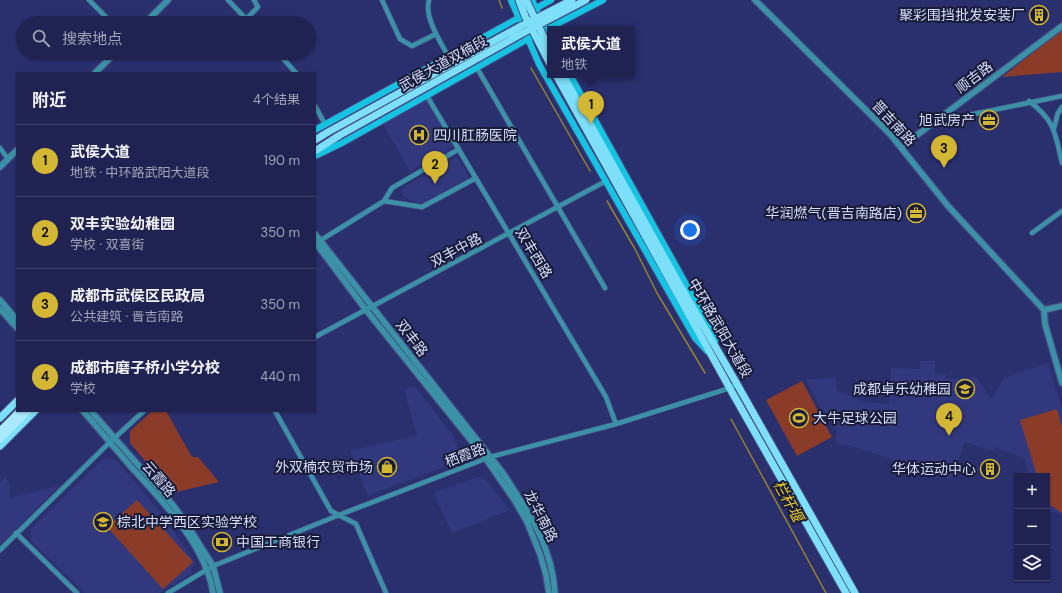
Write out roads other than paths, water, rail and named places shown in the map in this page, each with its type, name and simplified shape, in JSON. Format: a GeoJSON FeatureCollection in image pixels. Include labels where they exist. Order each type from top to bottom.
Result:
{"type":"FeatureCollection","features":[{"type":"Feature","properties":{"kind":"highway"},"geometry":{"type":"LineString","coordinates":[[0,431],[19,412]]}},
{"type":"Feature","properties":{"kind":"highway"},"geometry":{"type":"LineString","coordinates":[[0,439],[27,412]]}},
{"type":"Feature","properties":{"kind":"main road"},"geometry":{"type":"LineString","coordinates":[[511,0],[539,64],[695,338],[716,355]]}},
{"type":"Feature","properties":{"kind":"main road"},"geometry":{"type":"LineString","coordinates":[[519,0],[525,16],[547,58]]}},
{"type":"Feature","properties":{"kind":"main road"},"geometry":{"type":"LineString","coordinates":[[526,0],[547,44]]}},
{"type":"Feature","properties":{"kind":"main road"},"geometry":{"type":"LineString","coordinates":[[316,156],[342,143],[546,30],[532,0]]}},
{"type":"Feature","properties":{"kind":"main road"},"geometry":{"type":"LineString","coordinates":[[316,129],[518,17],[552,0]]}},
{"type":"Feature","properties":{"kind":"main road","name":"武侯大道双楠段"},"geometry":{"type":"LineString","coordinates":[[316,139],[521,26],[572,0]]}},
{"type":"Feature","properties":{"kind":"main road","name":"武侯大道双楠段"},"geometry":{"type":"LineString","coordinates":[[316,151],[340,135],[521,34],[586,0]]}},
{"type":"Feature","properties":{"kind":"main road"},"geometry":{"type":"LineString","coordinates":[[554,26],[603,0]]}},
{"type":"Feature","properties":{"kind":"main road","name":"中环路武阳大道段"},"geometry":{"type":"LineString","coordinates":[[558,78],[716,355],[730,388],[846,593]]}},
{"type":"Feature","properties":{"kind":"main road","name":"中环路武阳大道段"},"geometry":{"type":"LineString","coordinates":[[565,78],[676,284]]}},
{"type":"Feature","properties":{"kind":"main road"},"geometry":{"type":"LineString","coordinates":[[572,78],[708,324],[716,355]]}},
{"type":"Feature","properties":{"kind":"main road","name":"中环路武阳大道段"},"geometry":{"type":"LineString","coordinates":[[716,355],[737,384],[855,593]]}},
{"type":"Feature","properties":{"kind":"main road"},"geometry":{"type":"LineString","coordinates":[[0,418],[16,402]]}},
{"type":"Feature","properties":{"kind":"main road"},"geometry":{"type":"LineString","coordinates":[[0,446],[34,412]]}},
{"type":"Feature","properties":{"kind":"street"},"geometry":{"type":"LineString","coordinates":[[89,0],[105,16]]}},
{"type":"Feature","properties":{"kind":"street"},"geometry":{"type":"LineString","coordinates":[[152,16],[168,0]]}},
{"type":"Feature","properties":{"kind":"street"},"geometry":{"type":"LineString","coordinates":[[228,0],[243,16]]}},
{"type":"Feature","properties":{"kind":"street"},"geometry":{"type":"LineString","coordinates":[[252,16],[258,8],[254,0]]}},
{"type":"Feature","properties":{"kind":"street"},"geometry":{"type":"LineString","coordinates":[[382,0],[400,39],[412,46],[436,34]]}},
{"type":"Feature","properties":{"kind":"street"},"geometry":{"type":"LineString","coordinates":[[429,0],[427,8],[436,34],[448,56]]}},
{"type":"Feature","properties":{"kind":"street","name":"晋吉南路"},"geometry":{"type":"LineString","coordinates":[[755,0],[890,134],[948,206],[1044,310]]}},
{"type":"Feature","properties":{"kind":"street","name":"顺吉路"},"geometry":{"type":"LineString","coordinates":[[901,147],[1062,26]]}},
{"type":"Feature","properties":{"kind":"street"},"geometry":{"type":"LineString","coordinates":[[96,72],[108,60]]}},
{"type":"Feature","properties":{"kind":"street"},"geometry":{"type":"LineString","coordinates":[[284,60],[295,72]]}},
{"type":"Feature","properties":{"kind":"street"},"geometry":{"type":"LineString","coordinates":[[477,68],[605,288]]}},
{"type":"Feature","properties":{"kind":"street","name":"双丰西路"},"geometry":{"type":"LineString","coordinates":[[427,96],[606,397],[616,424]]}},
{"type":"Feature","properties":{"kind":"street"},"geometry":{"type":"LineString","coordinates":[[941,117],[959,116],[1029,101],[1062,96]]}},
{"type":"Feature","properties":{"kind":"street"},"geometry":{"type":"LineString","coordinates":[[1029,101],[1042,111],[1054,128],[1062,163]]}},
{"type":"Feature","properties":{"kind":"street"},"geometry":{"type":"LineString","coordinates":[[1054,128],[1058,113],[1062,107]]}},
{"type":"Feature","properties":{"kind":"street"},"geometry":{"type":"LineString","coordinates":[[316,108],[325,124]]}},
{"type":"Feature","properties":{"kind":"street"},"geometry":{"type":"LineString","coordinates":[[0,148],[8,159]]}},
{"type":"Feature","properties":{"kind":"street"},"geometry":{"type":"LineString","coordinates":[[318,241],[384,201],[392,188],[459,149]]}},
{"type":"Feature","properties":{"kind":"street"},"geometry":{"type":"LineString","coordinates":[[0,167],[16,151]]}},
{"type":"Feature","properties":{"kind":"street"},"geometry":{"type":"LineString","coordinates":[[384,201],[422,207],[476,178]]}},
{"type":"Feature","properties":{"kind":"street","name":"双丰中路"},"geometry":{"type":"LineString","coordinates":[[316,337],[606,181]]}},
{"type":"Feature","properties":{"kind":"street"},"geometry":{"type":"LineString","coordinates":[[1032,233],[1062,210]]}},
{"type":"Feature","properties":{"kind":"street","name":"双丰路"},"geometry":{"type":"LineString","coordinates":[[318,241],[488,458]]}},
{"type":"Feature","properties":{"kind":"street"},"geometry":{"type":"LineString","coordinates":[[0,300],[16,319]]}},
{"type":"Feature","properties":{"kind":"street"},"geometry":{"type":"LineString","coordinates":[[1062,306],[1044,310],[1045,324],[1062,383]]}},
{"type":"Feature","properties":{"kind":"street"},"geometry":{"type":"LineString","coordinates":[[0,309],[16,327]]}},
{"type":"Feature","properties":{"kind":"street","name":"栖霞路"},"geometry":{"type":"LineString","coordinates":[[168,593],[210,568],[339,515],[488,458],[616,424],[730,388],[737,384]]}},
{"type":"Feature","properties":{"kind":"street","name":"云霞路"},"geometry":{"type":"LineString","coordinates":[[84,412],[112,440],[180,524],[210,568],[213,593]]}},
{"type":"Feature","properties":{"kind":"street"},"geometry":{"type":"LineString","coordinates":[[92,412],[112,440]]}},
{"type":"Feature","properties":{"kind":"street"},"geometry":{"type":"LineString","coordinates":[[0,550],[112,440],[143,412]]}},
{"type":"Feature","properties":{"kind":"street"},"geometry":{"type":"LineString","coordinates":[[276,412],[331,511],[356,524],[386,593]]}},
{"type":"Feature","properties":{"kind":"street","name":"龙华南路"},"geometry":{"type":"LineString","coordinates":[[488,458],[527,522],[540,554],[546,575],[548,593]]}},
{"type":"Feature","properties":{"kind":"street","name":"龙华南路"},"geometry":{"type":"LineString","coordinates":[[488,458],[503,473],[531,516],[541,536],[552,574],[555,593]]}},
{"type":"Feature","properties":{"kind":"street"},"geometry":{"type":"LineString","coordinates":[[16,533],[77,593]]}},
{"type":"Feature","properties":{"kind":"street"},"geometry":{"type":"LineString","coordinates":[[210,568],[220,593]]}},
{"type":"Feature","properties":{"kind":"waterway","name":"栏杆堰"},"geometry":{"type":"LineString","coordinates":[[499,0],[502,8]]}},
{"type":"Feature","properties":{"kind":"waterway","name":"栏杆堰"},"geometry":{"type":"LineString","coordinates":[[531,68],[590,171]]}},
{"type":"Feature","properties":{"kind":"waterway","name":"栏杆堰"},"geometry":{"type":"LineString","coordinates":[[607,201],[635,249],[657,293],[705,373]]}},
{"type":"Feature","properties":{"kind":"waterway","name":"栏杆堰"},"geometry":{"type":"LineString","coordinates":[[731,419],[826,593]]}},
{"type":"Feature","properties":{"kind":"place","name":"聚彩围挡批发安装厂"},"geometry":{"type":"Point","coordinates":[1039,15]}},
{"type":"Feature","properties":{"kind":"place","name":"旭武房产"},"geometry":{"type":"Point","coordinates":[989,120]}},
{"type":"Feature","properties":{"kind":"place","name":"武侯大道"},"geometry":{"type":"Point","coordinates":[591,124]}},
{"type":"Feature","properties":{"kind":"place","name":"四川肛肠医院"},"geometry":{"type":"Point","coordinates":[419,135]}},
{"type":"Feature","properties":{"kind":"place","name":"成都市武侯区民政局"},"geometry":{"type":"Point","coordinates":[944,168]}},
{"type":"Feature","properties":{"kind":"place","name":"双丰实验幼稚园"},"geometry":{"type":"Point","coordinates":[435,184]}},
{"type":"Feature","properties":{"kind":"place","name":"华润燃气(晋吉南路店)"},"geometry":{"type":"Point","coordinates":[916,213]}},
{"type":"Feature","properties":{"kind":"place","name":"成都卓乐幼稚园"},"geometry":{"type":"Point","coordinates":[965,389]}},
{"type":"Feature","properties":{"kind":"place","name":"大牛足球公园"},"geometry":{"type":"Point","coordinates":[799,418]}},
{"type":"Feature","properties":{"kind":"place","name":"成都市磨子桥小学分校"},"geometry":{"type":"Point","coordinates":[949,436]}},
{"type":"Feature","properties":{"kind":"place","name":"外双楠农贸市场"},"geometry":{"type":"Point","coordinates":[387,467]}},
{"type":"Feature","properties":{"kind":"place","name":"华体运动中心"},"geometry":{"type":"Point","coordinates":[990,469]}},
{"type":"Feature","properties":{"kind":"place","name":"棕北中学西区实验学校"},"geometry":{"type":"Point","coordinates":[103,522]}},
{"type":"Feature","properties":{"kind":"place","name":"中国工商银行"},"geometry":{"type":"Point","coordinates":[222,542]}}]}
